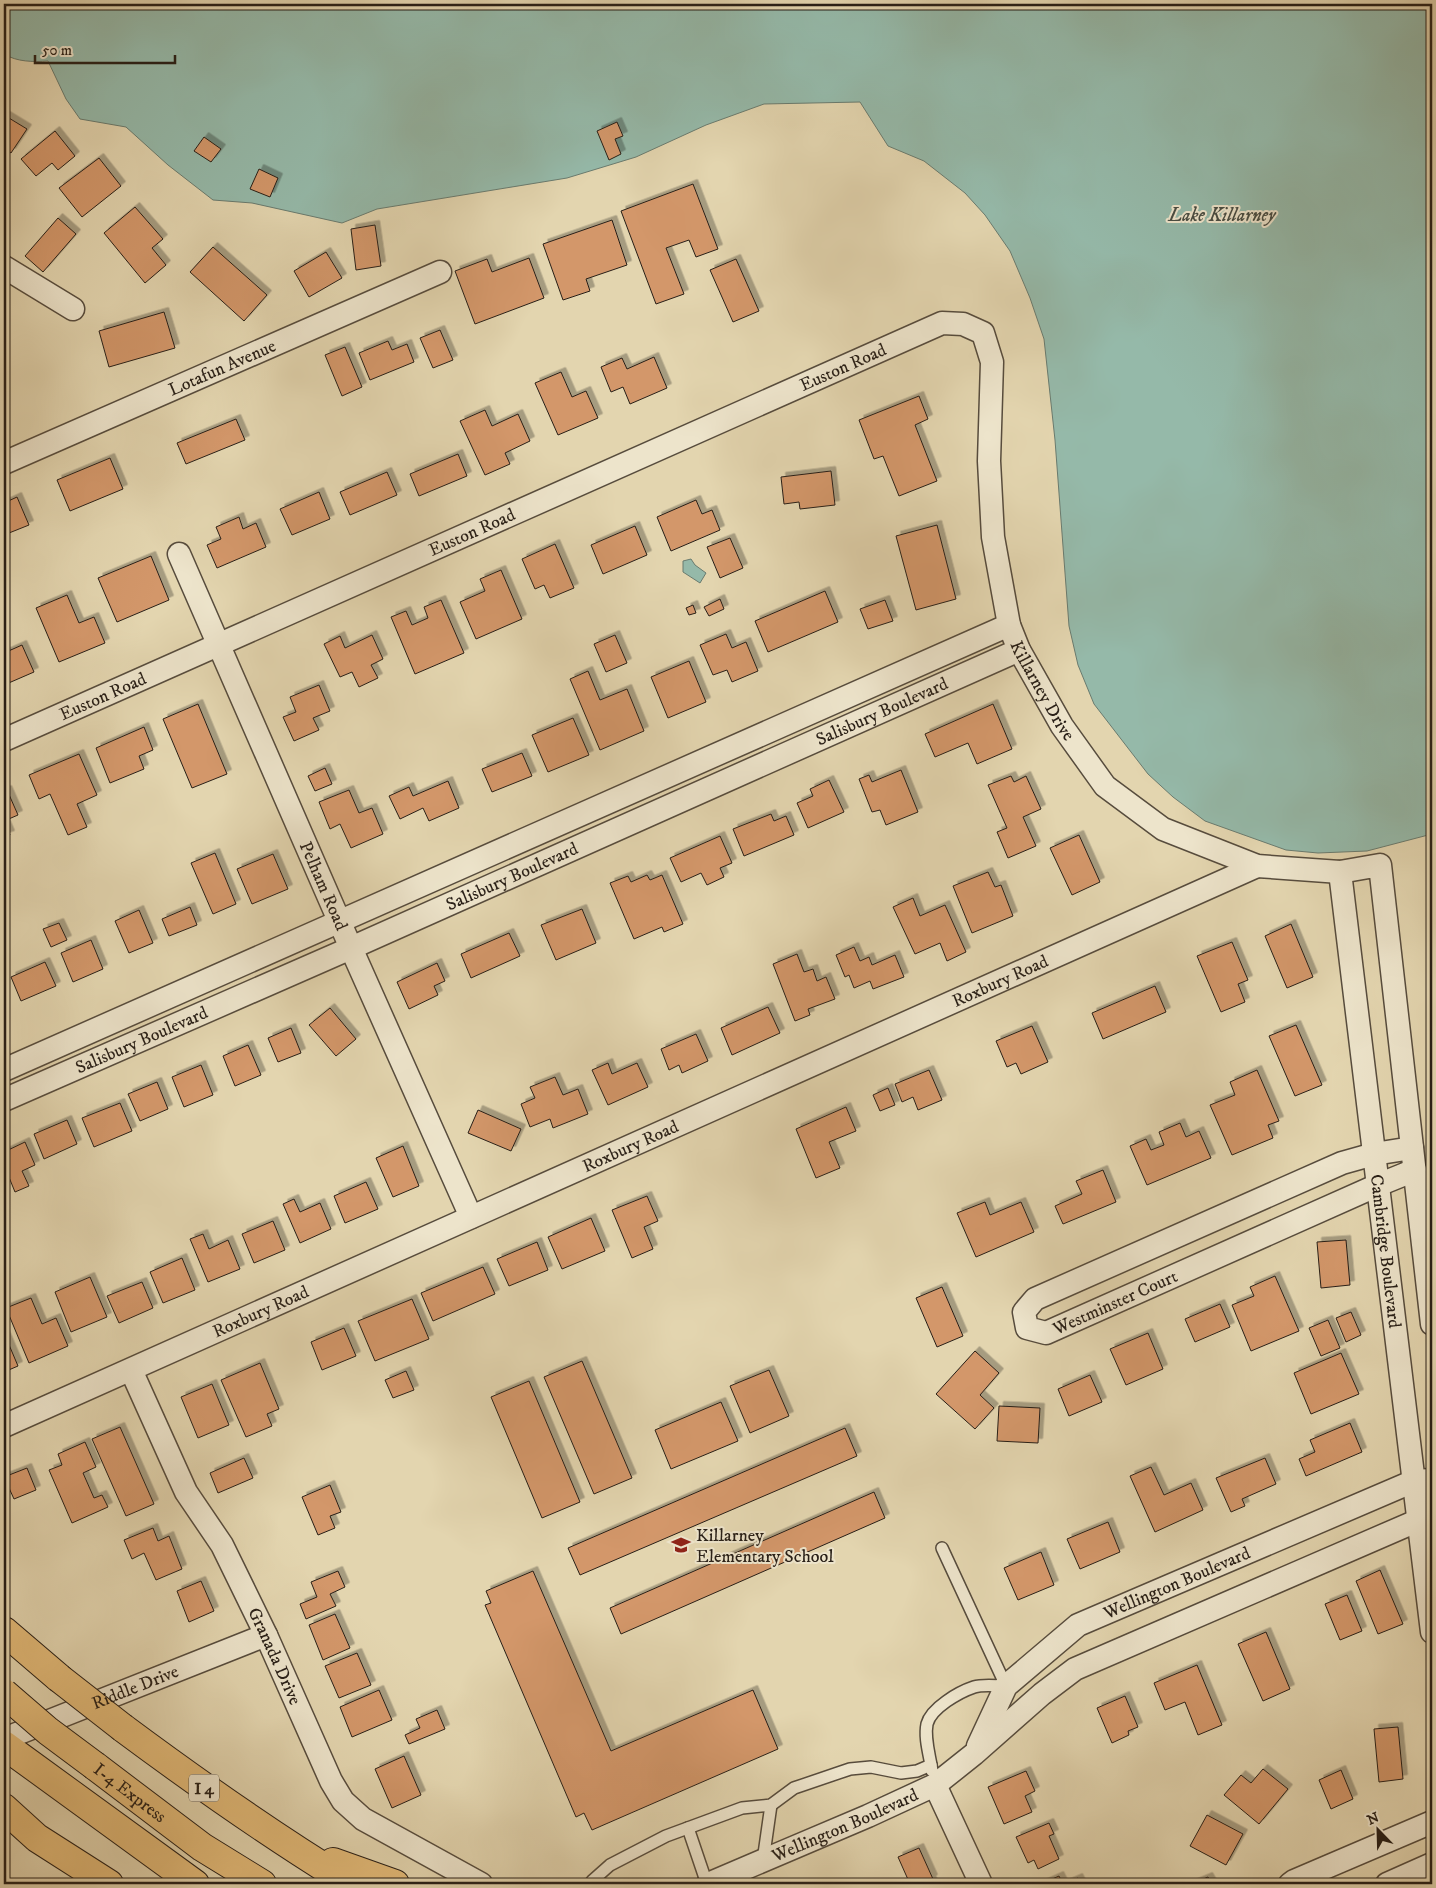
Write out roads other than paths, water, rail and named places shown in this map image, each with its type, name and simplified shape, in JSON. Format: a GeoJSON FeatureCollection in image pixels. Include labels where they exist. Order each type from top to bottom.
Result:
{"type":"FeatureCollection","features":[{"type":"Feature","properties":{"kind":"highway","name":"I 4"},"geometry":{"type":"LineString","coordinates":[[4,1630],[59,1678],[197,1783],[287,1845],[351,1884]]}},
{"type":"Feature","properties":{"kind":"highway","name":"I-4 Express"},"geometry":{"type":"LineString","coordinates":[[4,1693],[48,1731],[202,1847],[262,1884]]}},
{"type":"Feature","properties":{"kind":"highway","name":"I-4 Express"},"geometry":{"type":"LineString","coordinates":[[4,1745],[195,1884]]}},
{"type":"Feature","properties":{"kind":"highway"},"geometry":{"type":"LineString","coordinates":[[4,1808],[37,1838],[109,1884]]}},
{"type":"Feature","properties":{"kind":"highway"},"geometry":{"type":"LineString","coordinates":[[287,1845],[394,1884]]}},
{"type":"Feature","properties":{"kind":"highway"},"geometry":{"type":"LineString","coordinates":[[56,1851],[82,1884]]}},
{"type":"Feature","properties":{"kind":"street"},"geometry":{"type":"LineString","coordinates":[[4,267],[73,309]]}},
{"type":"Feature","properties":{"kind":"street","name":"Lotafun Avenue"},"geometry":{"type":"LineString","coordinates":[[4,463],[440,272]]}},
{"type":"Feature","properties":{"kind":"street","name":"Killarney Drive"},"geometry":{"type":"LineString","coordinates":[[942,323],[963,324],[983,333],[992,362],[989,460],[993,537],[1009,625],[1019,650],[1062,726],[1105,786],[1163,829],[1257,866],[1340,872],[1380,865],[1412,1148]]}},
{"type":"Feature","properties":{"kind":"street","name":"Euston Road"},"geometry":{"type":"LineString","coordinates":[[4,740],[942,323]]}},
{"type":"Feature","properties":{"kind":"street","name":"Pelham Road"},"geometry":{"type":"LineString","coordinates":[[179,554],[471,1217]]}},
{"type":"Feature","properties":{"kind":"street","name":"Salisbury Boulevard"},"geometry":{"type":"LineString","coordinates":[[4,1070],[339,920],[1009,625]]}},
{"type":"Feature","properties":{"kind":"street","name":"Salisbury Boulevard"},"geometry":{"type":"LineString","coordinates":[[4,1100],[351,948],[1019,650]]}},
{"type":"Feature","properties":{"kind":"street","name":"Roxbury Road"},"geometry":{"type":"LineString","coordinates":[[4,1426],[1257,866]]}},
{"type":"Feature","properties":{"kind":"street","name":"Cambridge Boulevard"},"geometry":{"type":"LineString","coordinates":[[1340,872],[1378,1185],[1423,1481],[1432,1632]]}},
{"type":"Feature","properties":{"kind":"street"},"geometry":{"type":"LineString","coordinates":[[1412,1148],[1432,1324]]}},
{"type":"Feature","properties":{"kind":"street","name":"Westminster Court"},"geometry":{"type":"LineString","coordinates":[[1412,1148],[1374,1154],[1342,1163],[1035,1299],[1024,1312],[1028,1328],[1046,1333],[1415,1170]]}},
{"type":"Feature","properties":{"kind":"street","name":"Granada Drive"},"geometry":{"type":"LineString","coordinates":[[131,1370],[186,1492],[222,1545],[266,1634],[331,1781],[343,1801],[370,1824],[481,1884]]}},
{"type":"Feature","properties":{"kind":"street","name":"Wellington Boulevard"},"geometry":{"type":"LineString","coordinates":[[974,1754],[1006,1686],[1078,1625],[1423,1481]]}},
{"type":"Feature","properties":{"kind":"street","name":"Wellington Boulevard"},"geometry":{"type":"LineString","coordinates":[[707,1884],[868,1816],[933,1775],[974,1754],[1042,1694],[1075,1669],[1426,1516]]}},
{"type":"Feature","properties":{"kind":"street","name":"Riddle Drive"},"geometry":{"type":"LineString","coordinates":[[4,1739],[266,1634]]}},
{"type":"Feature","properties":{"kind":"street"},"geometry":{"type":"LineString","coordinates":[[933,1775],[981,1884]]}},
{"type":"Feature","properties":{"kind":"street"},"geometry":{"type":"LineString","coordinates":[[1290,1884],[1294,1880],[1432,1822]]}},
{"type":"Feature","properties":{"kind":"street"},"geometry":{"type":"LineString","coordinates":[[1387,1884],[1432,1864]]}},
{"type":"Feature","properties":{"kind":"lane"},"geometry":{"type":"LineString","coordinates":[[593,1884],[592,1881],[610,1865],[666,1836],[742,1808],[771,1805],[794,1788],[850,1769],[871,1767],[901,1773],[917,1771],[933,1775],[926,1737],[930,1716],[938,1706],[975,1686],[1006,1686],[942,1548]]}},
{"type":"Feature","properties":{"kind":"lane"},"geometry":{"type":"LineString","coordinates":[[763,1861],[771,1805]]}},
{"type":"Feature","properties":{"kind":"lane"},"geometry":{"type":"LineString","coordinates":[[688,1828],[707,1884]]}},
{"type":"Feature","properties":{"kind":"water","name":"Lake Killarney"},"geometry":{"type":"Polygon","coordinates":[[[4,4],[1432,4],[1432,834],[1367,851],[1318,853],[1286,850],[1205,821],[1173,797],[1148,774],[1094,704],[1078,665],[1069,626],[1055,440],[1044,339],[1030,298],[1010,251],[985,215],[965,193],[924,161],[888,146],[860,102],[764,104],[706,125],[636,157],[567,178],[377,209],[342,223],[252,203],[213,200],[168,165],[126,127],[80,119],[66,99],[48,61],[20,60],[4,54],[4,4]]]}},
{"type":"Feature","properties":{"kind":"water"},"geometry":{"type":"Polygon","coordinates":[[[691,559],[695,565],[706,573],[700,583],[683,572],[683,561],[691,559]]]}},
{"type":"Feature","properties":{"kind":"place","name":"Killarney Elementary School"},"geometry":{"type":"Point","coordinates":[681,1545]}}]}
